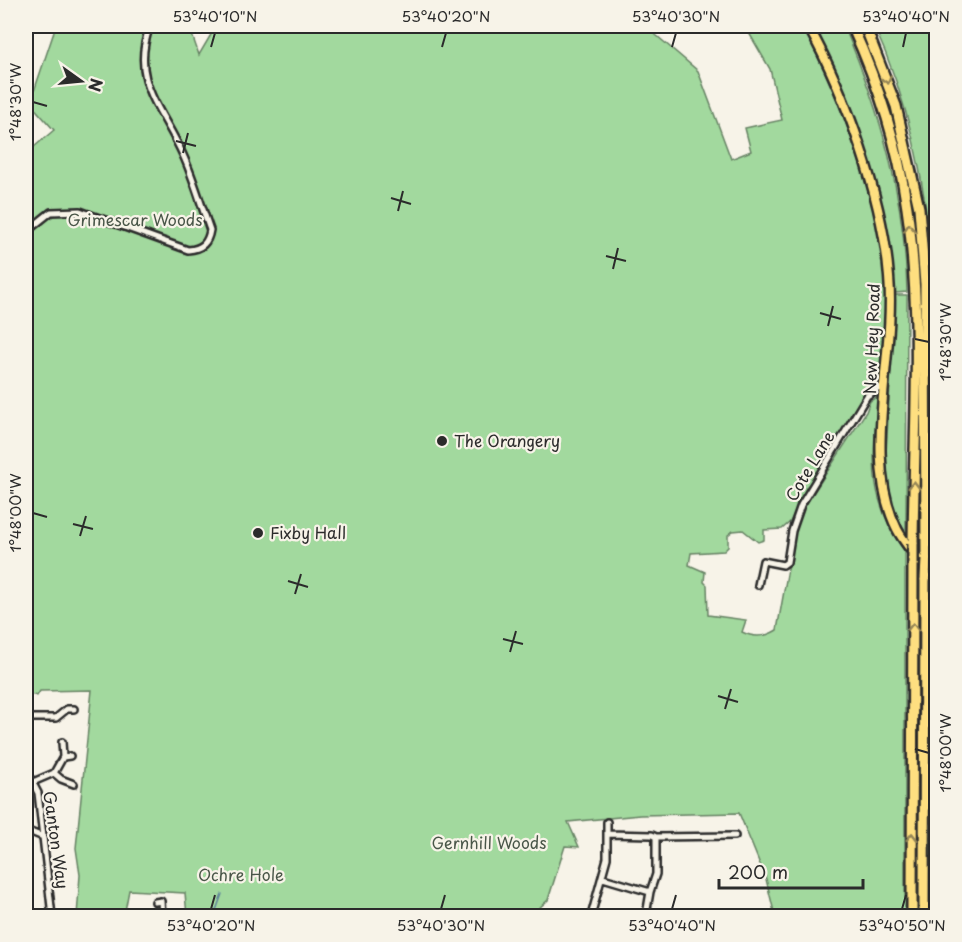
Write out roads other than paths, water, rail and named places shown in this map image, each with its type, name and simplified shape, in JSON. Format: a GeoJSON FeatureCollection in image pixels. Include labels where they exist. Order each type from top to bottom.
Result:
{"type":"FeatureCollection","features":[{"type":"Feature","properties":{"kind":"highway"},"geometry":{"type":"LineString","coordinates":[[852,26],[871,67],[883,106],[907,208],[914,299],[912,916]]}},
{"type":"Feature","properties":{"kind":"highway"},"geometry":{"type":"LineString","coordinates":[[865,26],[896,106],[919,207],[925,284],[924,916]]}},
{"type":"Feature","properties":{"kind":"main road","name":"New Hey Road"},"geometry":{"type":"LineString","coordinates":[[808,26],[852,125],[883,236],[891,305],[880,464],[887,506],[907,544],[936,580]]}},
{"type":"Feature","properties":{"kind":"street"},"geometry":{"type":"LineString","coordinates":[[26,232],[51,212],[80,212],[188,250],[198,249],[208,240],[210,230],[185,158],[174,135],[156,108],[145,80],[143,54],[150,26]]}},
{"type":"Feature","properties":{"kind":"street","name":"Cote Lane"},"geometry":{"type":"LineString","coordinates":[[758,585],[763,561],[783,565],[787,562],[792,531],[806,497],[867,396],[885,384]]}},
{"type":"Feature","properties":{"kind":"street"},"geometry":{"type":"LineString","coordinates":[[26,718],[56,718],[66,707],[74,709]]}},
{"type":"Feature","properties":{"kind":"street"},"geometry":{"type":"LineString","coordinates":[[33,782],[54,773],[63,757],[62,742]]}},
{"type":"Feature","properties":{"kind":"street"},"geometry":{"type":"LineString","coordinates":[[63,757],[70,756]]}},
{"type":"Feature","properties":{"kind":"street","name":"Ganton Way"},"geometry":{"type":"LineString","coordinates":[[26,770],[38,793],[52,916]]}},
{"type":"Feature","properties":{"kind":"street"},"geometry":{"type":"LineString","coordinates":[[54,773],[61,779],[74,784]]}},
{"type":"Feature","properties":{"kind":"street"},"geometry":{"type":"LineString","coordinates":[[591,916],[607,858],[607,822]]}},
{"type":"Feature","properties":{"kind":"street"},"geometry":{"type":"LineString","coordinates":[[26,830],[43,837]]}},
{"type":"Feature","properties":{"kind":"street"},"geometry":{"type":"LineString","coordinates":[[607,834],[656,837],[735,836]]}},
{"type":"Feature","properties":{"kind":"street"},"geometry":{"type":"LineString","coordinates":[[648,916],[650,892],[656,874],[656,837]]}},
{"type":"Feature","properties":{"kind":"street"},"geometry":{"type":"LineString","coordinates":[[603,878],[650,892]]}},
{"type":"Feature","properties":{"kind":"street"},"geometry":{"type":"LineString","coordinates":[[156,902],[161,901],[162,916]]}},
{"type":"Feature","properties":{"kind":"waterway"},"geometry":{"type":"LineString","coordinates":[[214,916],[222,894]]}},
{"type":"Feature","properties":{"kind":"place","name":"The Orangery"},"geometry":{"type":"Point","coordinates":[442,441]}},
{"type":"Feature","properties":{"kind":"place","name":"Fixby Hall"},"geometry":{"type":"Point","coordinates":[258,533]}},
{"type":"Feature","properties":{"kind":"park label","name":"Grimescar Woods"},"geometry":{"type":"Point","coordinates":[135,220]}},
{"type":"Feature","properties":{"kind":"park label","name":"Gernhill Woods"},"geometry":{"type":"Point","coordinates":[489,843]}},
{"type":"Feature","properties":{"kind":"park label","name":"Ochre Hole"},"geometry":{"type":"Point","coordinates":[241,875]}}]}
